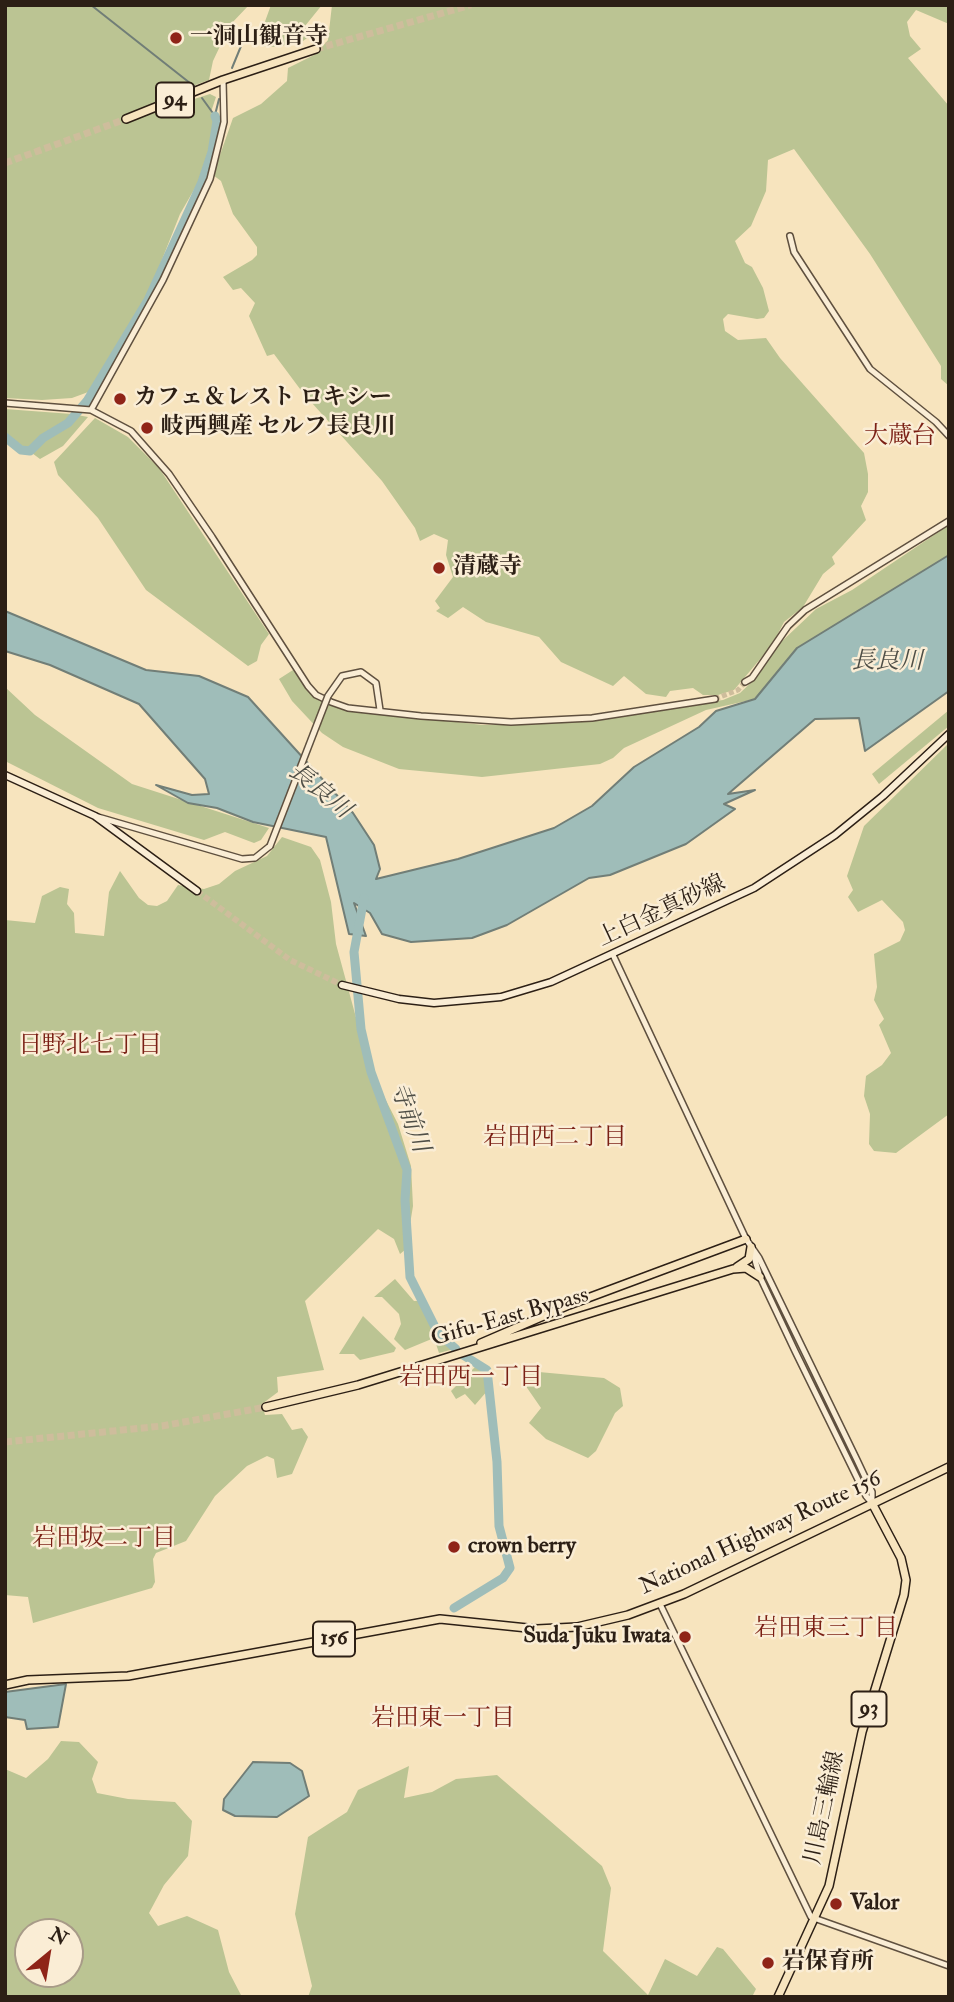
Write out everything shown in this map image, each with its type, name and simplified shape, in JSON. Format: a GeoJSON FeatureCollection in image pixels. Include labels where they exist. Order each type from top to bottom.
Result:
{"type":"FeatureCollection","features":[{"type":"Feature","properties":{"kind":"main road","name":"94"},"geometry":{"type":"LineString","coordinates":[[126,119],[223,80],[316,48]]}},
{"type":"Feature","properties":{"kind":"main road","name":"上白金真砂線"},"geometry":{"type":"LineString","coordinates":[[345,986],[369,993],[434,1003],[502,997],[533,988],[613,955],[754,888],[835,835],[883,796],[949,734]]}},
{"type":"Feature","properties":{"kind":"main road"},"geometry":{"type":"LineString","coordinates":[[5,775],[95,816],[197,891]]}},
{"type":"Feature","properties":{"kind":"main road","name":"Gifu-East Bypass"},"geometry":{"type":"LineString","coordinates":[[733,1269],[663,1293],[327,1394],[265,1406],[475,1345],[581,1300],[746,1239]]}},
{"type":"Feature","properties":{"kind":"main road"},"geometry":{"type":"LineString","coordinates":[[733,1269],[749,1259],[751,1247]]}},
{"type":"Feature","properties":{"kind":"main road"},"geometry":{"type":"LineString","coordinates":[[733,1269],[746,1268],[761,1277]]}},
{"type":"Feature","properties":{"kind":"main road","name":"National Highway Route 156"},"geometry":{"type":"LineString","coordinates":[[5,1685],[28,1680],[128,1676],[440,1619],[537,1629],[577,1627],[660,1604],[949,1467]]}},
{"type":"Feature","properties":{"kind":"main road","name":"川島三輪線"},"geometry":{"type":"LineString","coordinates":[[778,1997],[814,1920],[835,1866],[862,1732],[905,1595],[906,1580],[901,1558],[872,1503]]}},
{"type":"Feature","properties":{"kind":"street"},"geometry":{"type":"LineString","coordinates":[[91,410],[163,280],[210,179],[224,122],[223,80]]}},
{"type":"Feature","properties":{"kind":"street"},"geometry":{"type":"LineString","coordinates":[[790,236],[794,252],[870,369],[936,422],[949,436]]}},
{"type":"Feature","properties":{"kind":"street"},"geometry":{"type":"LineString","coordinates":[[5,403],[91,410],[131,431],[169,474],[316,695],[348,708],[474,720],[550,721],[715,699]]}},
{"type":"Feature","properties":{"kind":"street"},"geometry":{"type":"LineString","coordinates":[[745,682],[752,678],[788,626],[805,610],[949,521]]}},
{"type":"Feature","properties":{"kind":"street"},"geometry":{"type":"LineString","coordinates":[[95,816],[242,859],[255,858],[270,846],[328,696],[342,676],[352,672],[369,676],[379,692],[380,710]]}},
{"type":"Feature","properties":{"kind":"street"},"geometry":{"type":"LineString","coordinates":[[613,955],[746,1239],[770,1280],[872,1492],[872,1503]]}},
{"type":"Feature","properties":{"kind":"street"},"geometry":{"type":"LineString","coordinates":[[751,1247],[761,1277],[866,1496],[872,1503]]}},
{"type":"Feature","properties":{"kind":"street"},"geometry":{"type":"LineString","coordinates":[[660,1604],[814,1920],[949,1966]]}},
{"type":"Feature","properties":{"kind":"green space"},"geometry":{"type":"Polygon","coordinates":[[[5,5],[249,5],[230,25],[213,61],[209,80],[182,90],[188,101],[210,94],[216,97],[211,112],[214,121],[209,153],[199,181],[180,214],[150,290],[91,391],[72,398],[5,398],[5,5]]]}},
{"type":"Feature","properties":{"kind":"green space"},"geometry":{"type":"Polygon","coordinates":[[[271,5],[322,5],[305,26],[310,36],[303,41],[277,47],[260,46],[259,38],[271,5]]]}},
{"type":"Feature","properties":{"kind":"green space"},"geometry":{"type":"Polygon","coordinates":[[[332,5],[949,5],[949,24],[916,10],[907,22],[910,36],[921,49],[908,58],[949,106],[949,386],[941,379],[941,366],[870,254],[794,149],[768,160],[766,191],[751,226],[735,241],[745,263],[752,267],[763,288],[769,311],[764,318],[757,319],[728,314],[723,319],[725,331],[738,340],[766,338],[780,358],[864,453],[868,492],[861,506],[866,520],[832,557],[835,564],[823,574],[803,607],[784,622],[772,645],[734,690],[718,695],[703,695],[693,688],[670,691],[666,697],[646,694],[624,676],[613,686],[561,662],[539,637],[486,622],[463,607],[448,618],[436,611],[440,608],[435,601],[453,577],[446,555],[448,540],[434,534],[420,541],[415,528],[382,481],[303,393],[274,354],[267,356],[249,316],[255,303],[241,288],[233,290],[223,277],[252,260],[257,255],[257,247],[233,214],[221,181],[213,175],[233,118],[261,104],[287,81],[288,68],[316,54],[328,40],[332,5]]]}},
{"type":"Feature","properties":{"kind":"green space"},"geometry":{"type":"Polygon","coordinates":[[[5,409],[88,417],[63,446],[40,459],[5,433],[5,409]]]}},
{"type":"Feature","properties":{"kind":"green space"},"geometry":{"type":"Polygon","coordinates":[[[95,418],[128,437],[159,468],[269,634],[261,645],[257,661],[248,666],[146,590],[98,518],[58,475],[54,462],[95,418]]]}},
{"type":"Feature","properties":{"kind":"green space"},"geometry":{"type":"Polygon","coordinates":[[[949,525],[949,555],[797,648],[755,699],[706,710],[624,748],[613,758],[600,764],[482,777],[399,769],[343,747],[322,733],[292,701],[279,679],[293,670],[314,697],[340,709],[483,725],[545,724],[723,700],[740,693],[758,676],[779,644],[816,609],[852,590],[949,525]]]}},
{"type":"Feature","properties":{"kind":"green space"},"geometry":{"type":"Polygon","coordinates":[[[5,687],[35,715],[132,784],[269,828],[261,840],[254,843],[225,832],[204,840],[98,808],[5,761],[5,687]]]}},
{"type":"Feature","properties":{"kind":"green space"},"geometry":{"type":"Polygon","coordinates":[[[949,710],[949,726],[879,784],[872,774],[949,710]]]}},
{"type":"Feature","properties":{"kind":"green space"},"geometry":{"type":"Polygon","coordinates":[[[949,743],[949,1114],[896,1153],[874,1151],[869,1144],[870,1114],[864,1096],[866,1076],[882,1065],[891,1053],[879,1025],[884,1019],[874,1000],[877,987],[874,954],[900,941],[905,930],[903,922],[882,900],[858,912],[848,897],[853,890],[847,876],[864,826],[949,743]]]}},
{"type":"Feature","properties":{"kind":"green space"},"geometry":{"type":"Polygon","coordinates":[[[282,837],[311,847],[320,860],[331,902],[336,944],[370,1069],[398,1124],[411,1166],[413,1206],[406,1249],[400,1254],[394,1239],[378,1229],[305,1301],[324,1370],[277,1377],[278,1392],[262,1404],[265,1415],[282,1414],[292,1430],[302,1428],[308,1437],[292,1474],[277,1478],[274,1459],[267,1456],[247,1466],[215,1496],[186,1541],[156,1553],[153,1559],[155,1582],[152,1588],[33,1623],[28,1597],[5,1595],[5,920],[35,923],[42,896],[60,887],[69,889],[67,904],[74,913],[75,933],[104,936],[109,892],[120,871],[139,898],[148,905],[157,906],[167,901],[178,885],[204,889],[219,884],[235,871],[267,856],[282,837]]]}},
{"type":"Feature","properties":{"kind":"green space"},"geometry":{"type":"Polygon","coordinates":[[[395,1279],[414,1301],[418,1301],[438,1335],[454,1349],[439,1353],[434,1338],[405,1350],[394,1339],[401,1324],[399,1314],[382,1297],[374,1297],[395,1279]]]}},
{"type":"Feature","properties":{"kind":"green space"},"geometry":{"type":"Polygon","coordinates":[[[363,1316],[396,1348],[394,1352],[360,1360],[354,1354],[339,1354],[363,1316]]]}},
{"type":"Feature","properties":{"kind":"green space"},"geometry":{"type":"Polygon","coordinates":[[[476,1366],[486,1375],[488,1390],[475,1405],[465,1394],[456,1399],[451,1391],[476,1366]]]}},
{"type":"Feature","properties":{"kind":"green space"},"geometry":{"type":"Polygon","coordinates":[[[528,1371],[604,1378],[620,1388],[623,1406],[615,1413],[596,1451],[588,1458],[546,1439],[529,1423],[541,1408],[523,1382],[528,1371]]]}},
{"type":"Feature","properties":{"kind":"green space"},"geometry":{"type":"Polygon","coordinates":[[[61,1741],[79,1742],[98,1762],[92,1779],[97,1793],[128,1799],[175,1802],[192,1821],[188,1856],[164,1885],[149,1913],[158,1926],[187,1916],[218,1930],[229,1972],[242,1997],[5,1997],[5,1769],[26,1778],[48,1759],[61,1741]]]}},
{"type":"Feature","properties":{"kind":"green space"},"geometry":{"type":"Polygon","coordinates":[[[409,1766],[404,1798],[432,1792],[456,1779],[497,1775],[602,1866],[611,1888],[603,1951],[648,1995],[665,1959],[697,1976],[717,1947],[723,1949],[756,1989],[752,1997],[308,1997],[312,1986],[295,1914],[308,1837],[347,1812],[358,1790],[409,1766]]]}},
{"type":"Feature","properties":{"kind":"water","name":"長良川"},"geometry":{"type":"Polygon","coordinates":[[[949,555],[949,691],[865,751],[859,718],[815,719],[728,794],[755,790],[724,804],[735,809],[686,844],[610,875],[589,878],[507,925],[472,938],[411,942],[382,934],[370,913],[354,903],[366,936],[349,934],[326,837],[253,822],[217,808],[188,803],[156,785],[192,795],[209,794],[205,779],[139,704],[50,665],[5,651],[5,611],[146,670],[199,676],[248,697],[353,813],[374,845],[380,869],[376,879],[458,859],[554,828],[592,806],[634,767],[699,727],[716,711],[755,699],[797,648],[949,555]]]}},
{"type":"Feature","properties":{"kind":"water"},"geometry":{"type":"Polygon","coordinates":[[[66,1684],[58,1727],[27,1729],[25,1720],[5,1717],[5,1692],[66,1684]]]}},
{"type":"Feature","properties":{"kind":"water"},"geometry":{"type":"Polygon","coordinates":[[[253,1762],[290,1763],[302,1771],[309,1796],[277,1817],[235,1816],[223,1810],[224,1799],[253,1762]]]}},
{"type":"Feature","properties":{"kind":"waterway"},"geometry":{"type":"LineString","coordinates":[[91,5],[195,87]]}},
{"type":"Feature","properties":{"kind":"waterway"},"geometry":{"type":"LineString","coordinates":[[232,68],[246,34]]}},
{"type":"Feature","properties":{"kind":"waterway"},"geometry":{"type":"LineString","coordinates":[[202,98],[215,116]]}},
{"type":"Feature","properties":{"kind":"waterway"},"geometry":{"type":"LineString","coordinates":[[215,115],[219,99]]}},
{"type":"Feature","properties":{"kind":"waterway"},"geometry":{"type":"LineString","coordinates":[[5,437],[21,450],[30,451],[43,438],[68,423],[87,401],[148,300],[202,182],[212,152],[217,121],[215,116]]}},
{"type":"Feature","properties":{"kind":"waterway","name":"寺前川"},"geometry":{"type":"LineString","coordinates":[[364,898],[354,952],[361,1029],[371,1072],[407,1170],[405,1200],[410,1277],[438,1333],[456,1349]]}},
{"type":"Feature","properties":{"kind":"waterway","name":"寺前川"},"geometry":{"type":"LineString","coordinates":[[454,1608],[503,1578],[510,1568],[499,1526],[497,1462],[487,1370],[463,1355]]}},
{"type":"Feature","properties":{"kind":"tunnel"},"geometry":{"type":"LineString","coordinates":[[316,49],[471,5]]}},
{"type":"Feature","properties":{"kind":"tunnel"},"geometry":{"type":"LineString","coordinates":[[5,163],[126,119]]}},
{"type":"Feature","properties":{"kind":"tunnel"},"geometry":{"type":"LineString","coordinates":[[715,699],[738,690],[745,682]]}},
{"type":"Feature","properties":{"kind":"tunnel"},"geometry":{"type":"LineString","coordinates":[[197,891],[290,960],[342,985]]}},
{"type":"Feature","properties":{"kind":"tunnel"},"geometry":{"type":"LineString","coordinates":[[5,1442],[162,1426],[266,1407]]}},
{"type":"Feature","properties":{"kind":"place","name":"一洞山観音寺"},"geometry":{"type":"Point","coordinates":[176,38]}},
{"type":"Feature","properties":{"kind":"place","name":"カフェ＆レスト ロキシー"},"geometry":{"type":"Point","coordinates":[120,399]}},
{"type":"Feature","properties":{"kind":"place","name":"岐西興産 セルフ長良川"},"geometry":{"type":"Point","coordinates":[147,428]}},
{"type":"Feature","properties":{"kind":"place","name":"清蔵寺"},"geometry":{"type":"Point","coordinates":[439,568]}},
{"type":"Feature","properties":{"kind":"place","name":"crown berry"},"geometry":{"type":"Point","coordinates":[454,1547]}},
{"type":"Feature","properties":{"kind":"place","name":"Suda Juku Iwata"},"geometry":{"type":"Point","coordinates":[685,1637]}},
{"type":"Feature","properties":{"kind":"place","name":"Valor"},"geometry":{"type":"Point","coordinates":[836,1904]}},
{"type":"Feature","properties":{"kind":"place","name":"岩保育所"},"geometry":{"type":"Point","coordinates":[768,1963]}},
{"type":"Feature","properties":{"kind":"district","name":"大蔵台"},"geometry":{"type":"Point","coordinates":[900,438]}},
{"type":"Feature","properties":{"kind":"district","name":"日野北七丁目"},"geometry":{"type":"Point","coordinates":[90,1047]}},
{"type":"Feature","properties":{"kind":"district","name":"岩田西二丁目"},"geometry":{"type":"Point","coordinates":[555,1139]}},
{"type":"Feature","properties":{"kind":"district","name":"岩田西一丁目"},"geometry":{"type":"Point","coordinates":[471,1379]}},
{"type":"Feature","properties":{"kind":"district","name":"岩田坂二丁目"},"geometry":{"type":"Point","coordinates":[104,1540]}},
{"type":"Feature","properties":{"kind":"district","name":"岩田東三丁目"},"geometry":{"type":"Point","coordinates":[826,1630]}},
{"type":"Feature","properties":{"kind":"district","name":"岩田東一丁目"},"geometry":{"type":"Point","coordinates":[443,1720]}}]}
